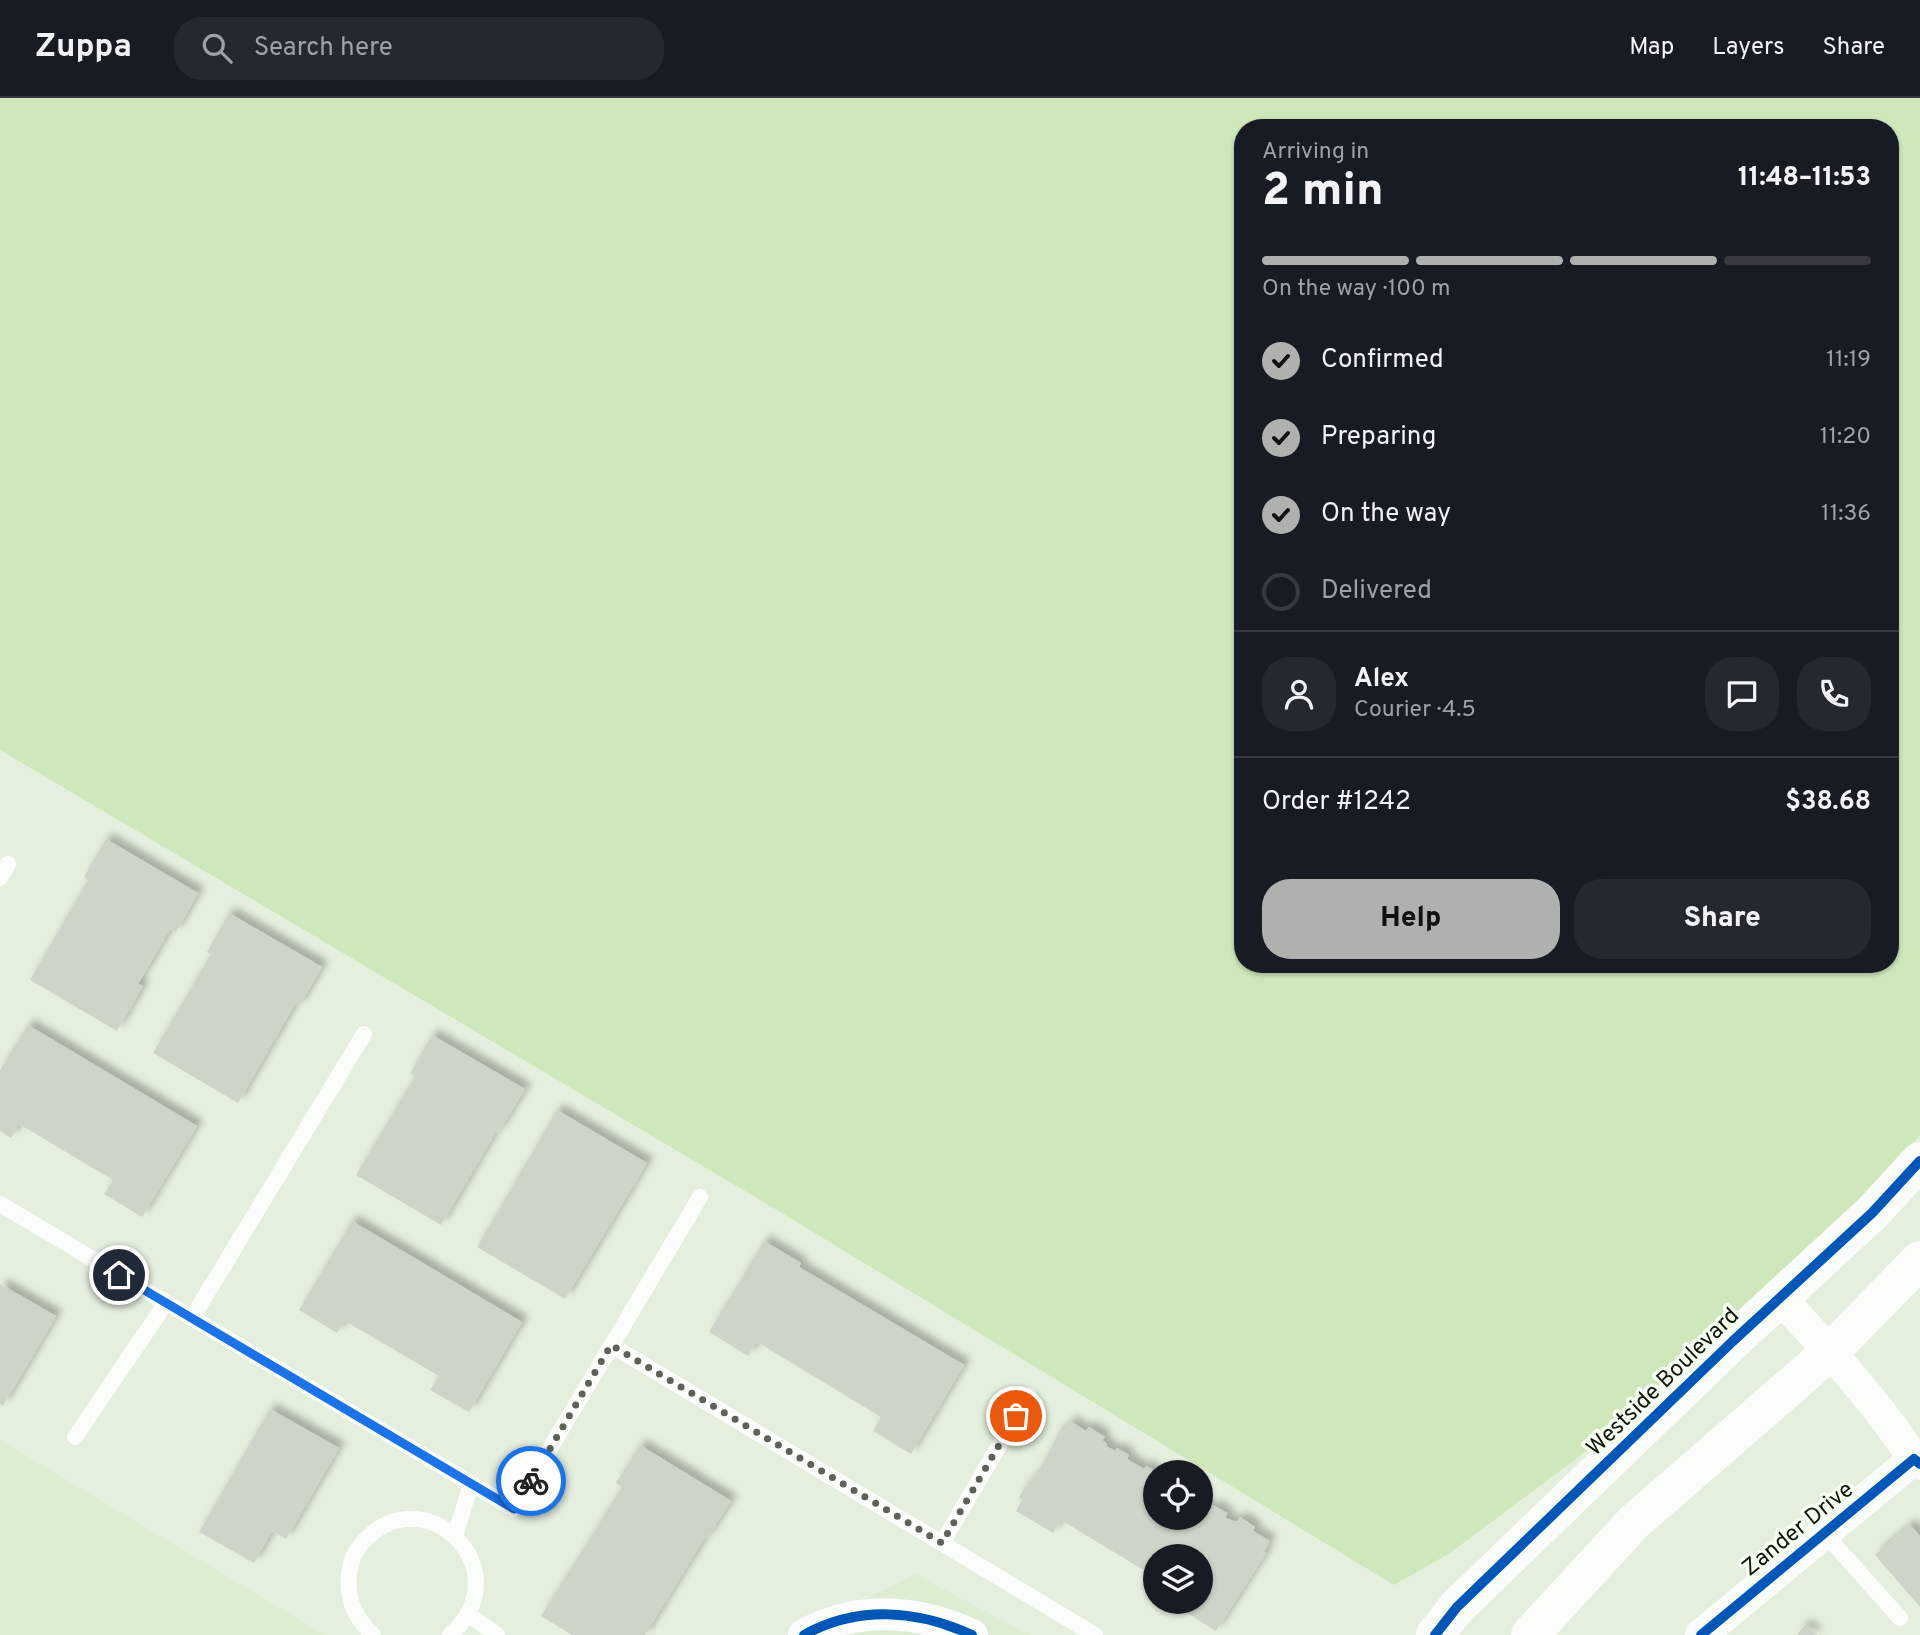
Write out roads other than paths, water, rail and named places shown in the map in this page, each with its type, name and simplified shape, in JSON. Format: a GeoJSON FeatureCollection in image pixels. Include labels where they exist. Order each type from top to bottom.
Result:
{"type":"FeatureCollection","features":[{"type":"Feature","properties":{"kind":"street","name":"Westside Boulevard"},"geometry":{"type":"LineString","coordinates":[[1435,1635],[1457,1607],[1780,1297],[1872,1213],[1920,1160]]}},
{"type":"Feature","properties":{"kind":"street"},"geometry":{"type":"LineString","coordinates":[[1530,1635],[1634,1521],[1830,1352],[1920,1260]]}},
{"type":"Feature","properties":{"kind":"street"},"geometry":{"type":"LineString","coordinates":[[1780,1297],[1892,1425],[1917,1462]]}},
{"type":"Feature","properties":{"kind":"street","name":"Zander Drive"},"geometry":{"type":"LineString","coordinates":[[1701,1635],[1824,1533],[1917,1462]]}},
{"type":"Feature","properties":{"kind":"street"},"geometry":{"type":"LineString","coordinates":[[804,1635],[841,1619],[880,1613],[914,1615],[950,1625],[972,1635]]}},
{"type":"Feature","properties":{"kind":"lane"},"geometry":{"type":"LineString","coordinates":[[192,1318],[363,1034]]}},
{"type":"Feature","properties":{"kind":"lane"},"geometry":{"type":"LineString","coordinates":[[0,1204],[514,1509],[700,1197]]}},
{"type":"Feature","properties":{"kind":"lane"},"geometry":{"type":"LineString","coordinates":[[75,1437],[166,1303]]}},
{"type":"Feature","properties":{"kind":"lane"},"geometry":{"type":"LineString","coordinates":[[611,1345],[1095,1635]]}},
{"type":"Feature","properties":{"kind":"lane"},"geometry":{"type":"LineString","coordinates":[[942,1543],[1029,1395]]}},
{"type":"Feature","properties":{"kind":"lane"},"geometry":{"type":"LineString","coordinates":[[455,1536],[471,1484]]}},
{"type":"Feature","properties":{"kind":"lane"},"geometry":{"type":"LineString","coordinates":[[373,1635],[360,1623],[350,1604],[347,1583],[351,1562],[361,1544],[376,1529],[396,1521],[416,1519],[438,1524],[455,1536],[469,1552],[476,1573],[476,1595],[469,1615],[450,1635]]}},
{"type":"Feature","properties":{"kind":"lane"},"geometry":{"type":"LineString","coordinates":[[1824,1533],[1900,1618]]}},
{"type":"Feature","properties":{"kind":"lane"},"geometry":{"type":"LineString","coordinates":[[469,1615],[497,1635]]}}]}
